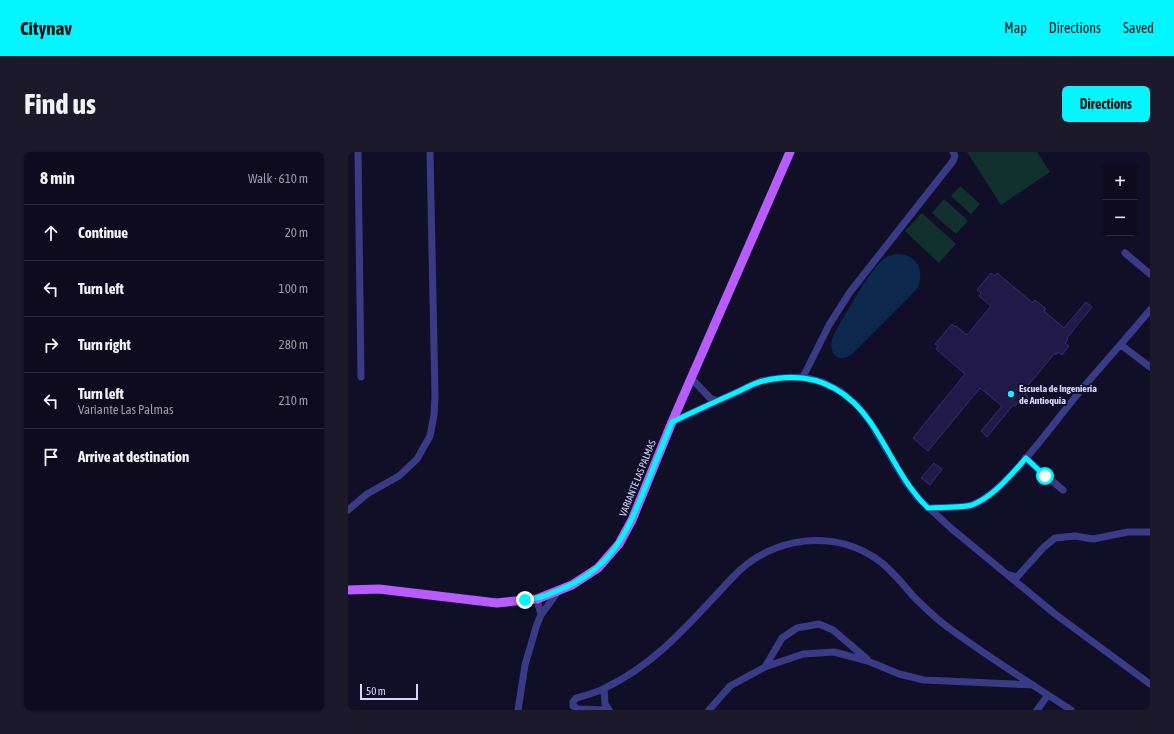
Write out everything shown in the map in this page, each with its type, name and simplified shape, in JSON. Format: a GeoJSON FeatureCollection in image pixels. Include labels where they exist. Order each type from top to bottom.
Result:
{"type":"FeatureCollection","features":[{"type":"Feature","properties":{"kind":"main road","name":"VARIANTE LAS PALMAS"},"geometry":{"type":"LineString","coordinates":[[348,590],[379,589],[496,603],[537,599],[572,585],[598,568],[619,544],[632,520],[672,422],[790,152]]}},
{"type":"Feature","properties":{"kind":"street"},"geometry":{"type":"LineString","coordinates":[[358,152],[360,378]]}},
{"type":"Feature","properties":{"kind":"street"},"geometry":{"type":"LineString","coordinates":[[348,510],[367,494],[399,476],[417,459],[430,436],[434,416],[435,396],[430,152]]}},
{"type":"Feature","properties":{"kind":"street"},"geometry":{"type":"LineString","coordinates":[[803,377],[829,325],[850,292],[953,162],[955,156],[953,152]]}},
{"type":"Feature","properties":{"kind":"street"},"geometry":{"type":"LineString","coordinates":[[1125,252],[1150,274]]}},
{"type":"Feature","properties":{"kind":"street"},"geometry":{"type":"LineString","coordinates":[[928,508],[970,505],[987,497],[1001,485],[1026,458],[1076,396],[1150,310]]}},
{"type":"Feature","properties":{"kind":"street"},"geometry":{"type":"LineString","coordinates":[[1121,345],[1150,367]]}},
{"type":"Feature","properties":{"kind":"street"},"geometry":{"type":"LineString","coordinates":[[672,422],[761,381],[803,377],[822,382],[840,391],[858,406],[870,422],[906,481],[918,498],[928,508],[1005,574],[1055,614],[1150,684]]}},
{"type":"Feature","properties":{"kind":"street"},"geometry":{"type":"LineString","coordinates":[[691,378],[710,398],[717,401]]}},
{"type":"Feature","properties":{"kind":"street"},"geometry":{"type":"LineString","coordinates":[[1026,458],[1063,490]]}},
{"type":"Feature","properties":{"kind":"street"},"geometry":{"type":"LineString","coordinates":[[1005,574],[1017,577],[1044,547],[1055,538],[1075,536],[1093,539],[1128,532],[1150,532]]}},
{"type":"Feature","properties":{"kind":"street"},"geometry":{"type":"LineString","coordinates":[[609,710],[578,709],[573,705],[576,698],[604,689],[643,666],[658,655],[738,572],[756,557],[791,542],[818,540],[852,546],[880,562],[894,574],[928,610],[949,628],[1033,686],[1071,710]]}},
{"type":"Feature","properties":{"kind":"street"},"geometry":{"type":"LineString","coordinates":[[518,710],[525,665],[541,615],[559,590]]}},
{"type":"Feature","properties":{"kind":"street"},"geometry":{"type":"LineString","coordinates":[[537,599],[541,615]]}},
{"type":"Feature","properties":{"kind":"street"},"geometry":{"type":"LineString","coordinates":[[765,667],[782,638],[797,628],[819,624],[833,630],[868,661]]}},
{"type":"Feature","properties":{"kind":"street"},"geometry":{"type":"LineString","coordinates":[[710,710],[730,686],[765,667],[803,654],[834,652],[868,661],[899,674],[924,680],[1033,686]]}},
{"type":"Feature","properties":{"kind":"street"},"geometry":{"type":"LineString","coordinates":[[604,689],[605,704],[609,710]]}},
{"type":"Feature","properties":{"kind":"street"},"geometry":{"type":"LineString","coordinates":[[1037,710],[1048,695]]}},
{"type":"Feature","properties":{"kind":"street"},"geometry":{"type":"LineString","coordinates":[[1055,710],[1060,703]]}},
{"type":"Feature","properties":{"kind":"green space"},"geometry":{"type":"Polygon","coordinates":[[[967,152],[1037,152],[1050,172],[1001,205],[967,152]]]}},
{"type":"Feature","properties":{"kind":"green space"},"geometry":{"type":"Polygon","coordinates":[[[960,186],[980,204],[971,214],[951,196],[960,186]]]}},
{"type":"Feature","properties":{"kind":"green space"},"geometry":{"type":"Polygon","coordinates":[[[944,199],[968,221],[956,234],[932,213],[944,199]]]}},
{"type":"Feature","properties":{"kind":"green space"},"geometry":{"type":"Polygon","coordinates":[[[922,213],[956,244],[939,263],[905,231],[922,213]]]}},
{"type":"Feature","properties":{"kind":"water"},"geometry":{"type":"Polygon","coordinates":[[[897,254],[910,257],[918,265],[920,270],[920,282],[917,289],[852,354],[841,358],[837,357],[832,350],[832,340],[851,304],[866,280],[881,261],[888,256],[897,254]]]}},
{"type":"Feature","properties":{"kind":"building"},"geometry":{"type":"Polygon","coordinates":[[[991,273],[995,276],[997,273],[1033,303],[1035,300],[1046,309],[1044,311],[1064,328],[1086,302],[1092,307],[1067,338],[1068,339],[1065,343],[1069,346],[1062,355],[1058,352],[1056,355],[1055,353],[1025,389],[1027,391],[1025,394],[1028,397],[1021,406],[1017,403],[1015,406],[1013,405],[987,437],[981,431],[1002,406],[980,388],[928,451],[913,438],[965,374],[936,349],[938,346],[935,344],[952,324],[967,335],[991,306],[979,296],[981,293],[977,290],[991,273]]]}},
{"type":"Feature","properties":{"kind":"building"},"geometry":{"type":"Polygon","coordinates":[[[934,463],[942,469],[930,485],[921,478],[934,463]]]}},
{"type":"Feature","properties":{"kind":"place","name":"Escuela de Ingeniería de Antioquia"},"geometry":{"type":"Point","coordinates":[1011,394]}},
{"type":"Feature","properties":{"kind":"route"},"geometry":{"type":"LineString","coordinates":[[525,600],[537,599],[572,585],[598,568],[619,544],[632,520],[672,422],[761,381],[803,377],[822,382],[840,391],[858,406],[870,422],[906,481],[918,498],[928,508],[970,505],[987,497],[1001,485],[1026,458],[1045,476]]}}]}
